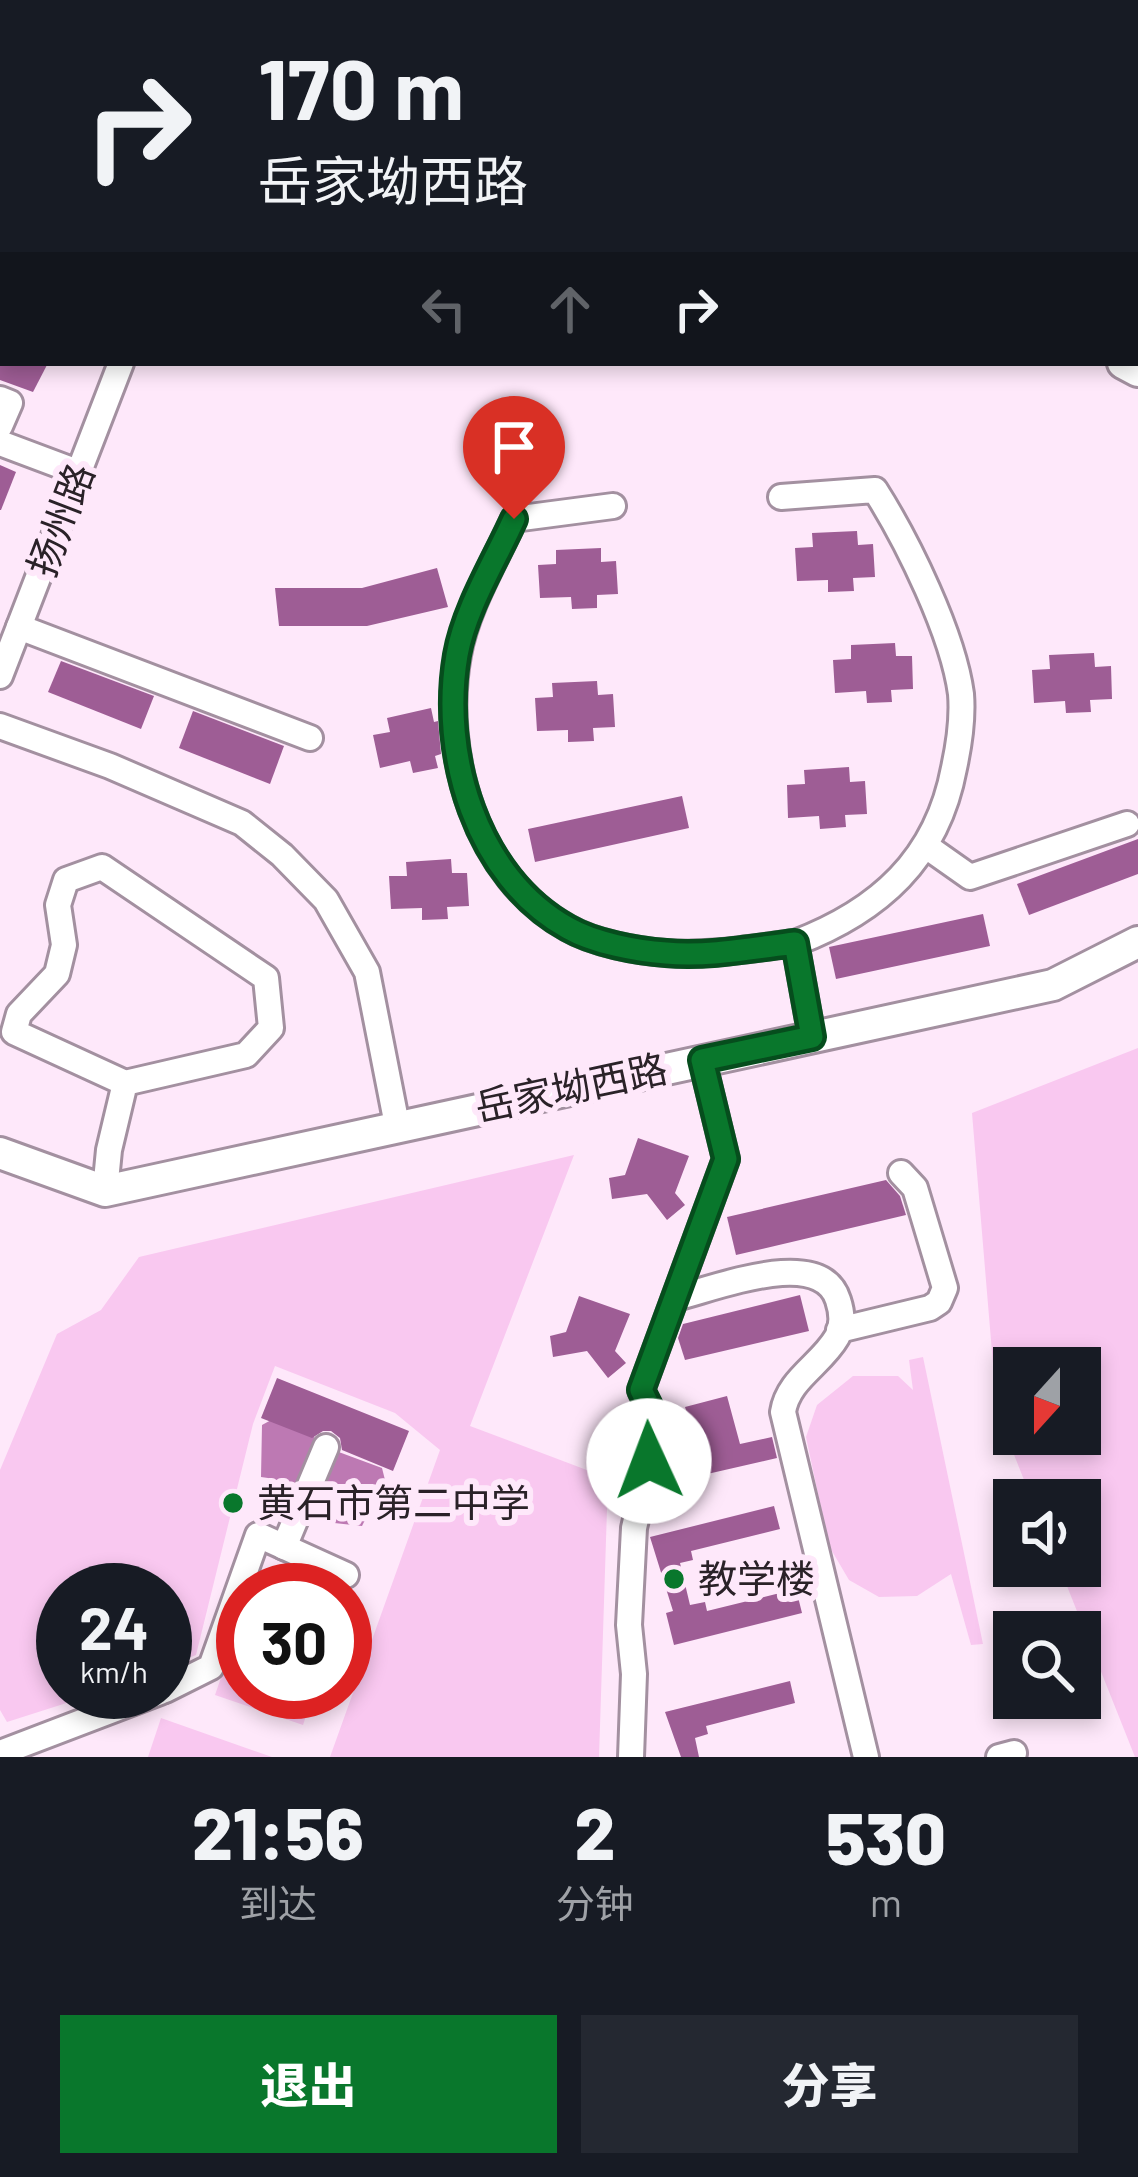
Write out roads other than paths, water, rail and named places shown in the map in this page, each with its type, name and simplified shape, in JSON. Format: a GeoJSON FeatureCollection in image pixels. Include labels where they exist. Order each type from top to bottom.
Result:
{"type":"FeatureCollection","features":[{"type":"Feature","properties":{"kind":"main road","name":"岳家坳西路"},"geometry":{"type":"LineString","coordinates":[[105,1191],[1053,986],[1138,941]]}},
{"type":"Feature","properties":{"kind":"main road"},"geometry":{"type":"LineString","coordinates":[[0,1153],[105,1191]]}},
{"type":"Feature","properties":{"kind":"street","name":"扬州路"},"geometry":{"type":"LineString","coordinates":[[0,676],[120,366]]}},
{"type":"Feature","properties":{"kind":"street"},"geometry":{"type":"LineString","coordinates":[[0,399],[10,403],[0,426]]}},
{"type":"Feature","properties":{"kind":"street"},"geometry":{"type":"LineString","coordinates":[[0,443],[80,473]]}},
{"type":"Feature","properties":{"kind":"street"},"geometry":{"type":"LineString","coordinates":[[613,506],[514,519],[458,651],[453,704],[458,752],[471,809],[494,859],[535,903],[569,929],[666,953],[795,943],[838,927],[885,894],[926,846],[947,807],[959,740],[961,694],[899,528],[875,490],[781,497]]}},
{"type":"Feature","properties":{"kind":"street"},"geometry":{"type":"LineString","coordinates":[[19,627],[310,739]]}},
{"type":"Feature","properties":{"kind":"street"},"geometry":{"type":"LineString","coordinates":[[0,726],[110,766],[242,824],[282,855],[326,900],[367,972],[397,1125]]}},
{"type":"Feature","properties":{"kind":"street"},"geometry":{"type":"LineString","coordinates":[[926,846],[970,877],[1127,824]]}},
{"type":"Feature","properties":{"kind":"street"},"geometry":{"type":"LineString","coordinates":[[102,868],[266,979],[271,1028],[246,1055],[125,1083],[14,1032],[20,1014],[57,974],[64,944],[58,905],[66,880],[102,868]]}},
{"type":"Feature","properties":{"kind":"street"},"geometry":{"type":"LineString","coordinates":[[795,943],[812,1037]]}},
{"type":"Feature","properties":{"kind":"street"},"geometry":{"type":"LineString","coordinates":[[631,1757],[634,1674],[629,1625],[634,1528],[657,1428],[641,1390],[726,1159],[702,1060]]}},
{"type":"Feature","properties":{"kind":"street"},"geometry":{"type":"LineString","coordinates":[[105,1191],[125,1083]]}},
{"type":"Feature","properties":{"kind":"street"},"geometry":{"type":"LineString","coordinates":[[839,1330],[930,1308],[943,1295],[945,1288],[915,1188],[901,1173]]}},
{"type":"Feature","properties":{"kind":"street"},"geometry":{"type":"LineString","coordinates":[[675,1298],[802,1270],[826,1281],[836,1292],[842,1318],[839,1330],[794,1385],[783,1412],[866,1757]]}},
{"type":"Feature","properties":{"kind":"street"},"geometry":{"type":"LineString","coordinates":[[284,1547],[322,1456]]}},
{"type":"Feature","properties":{"kind":"street"},"geometry":{"type":"LineString","coordinates":[[192,1676],[211,1667],[258,1535],[319,1563]]}},
{"type":"Feature","properties":{"kind":"street"},"geometry":{"type":"LineString","coordinates":[[0,1753],[89,1719]]}},
{"type":"Feature","properties":{"kind":"place","name":"黄石市第二中学"},"geometry":{"type":"Point","coordinates":[233,1503]}},
{"type":"Feature","properties":{"kind":"place","name":"教学楼"},"geometry":{"type":"Point","coordinates":[674,1579]}}]}
